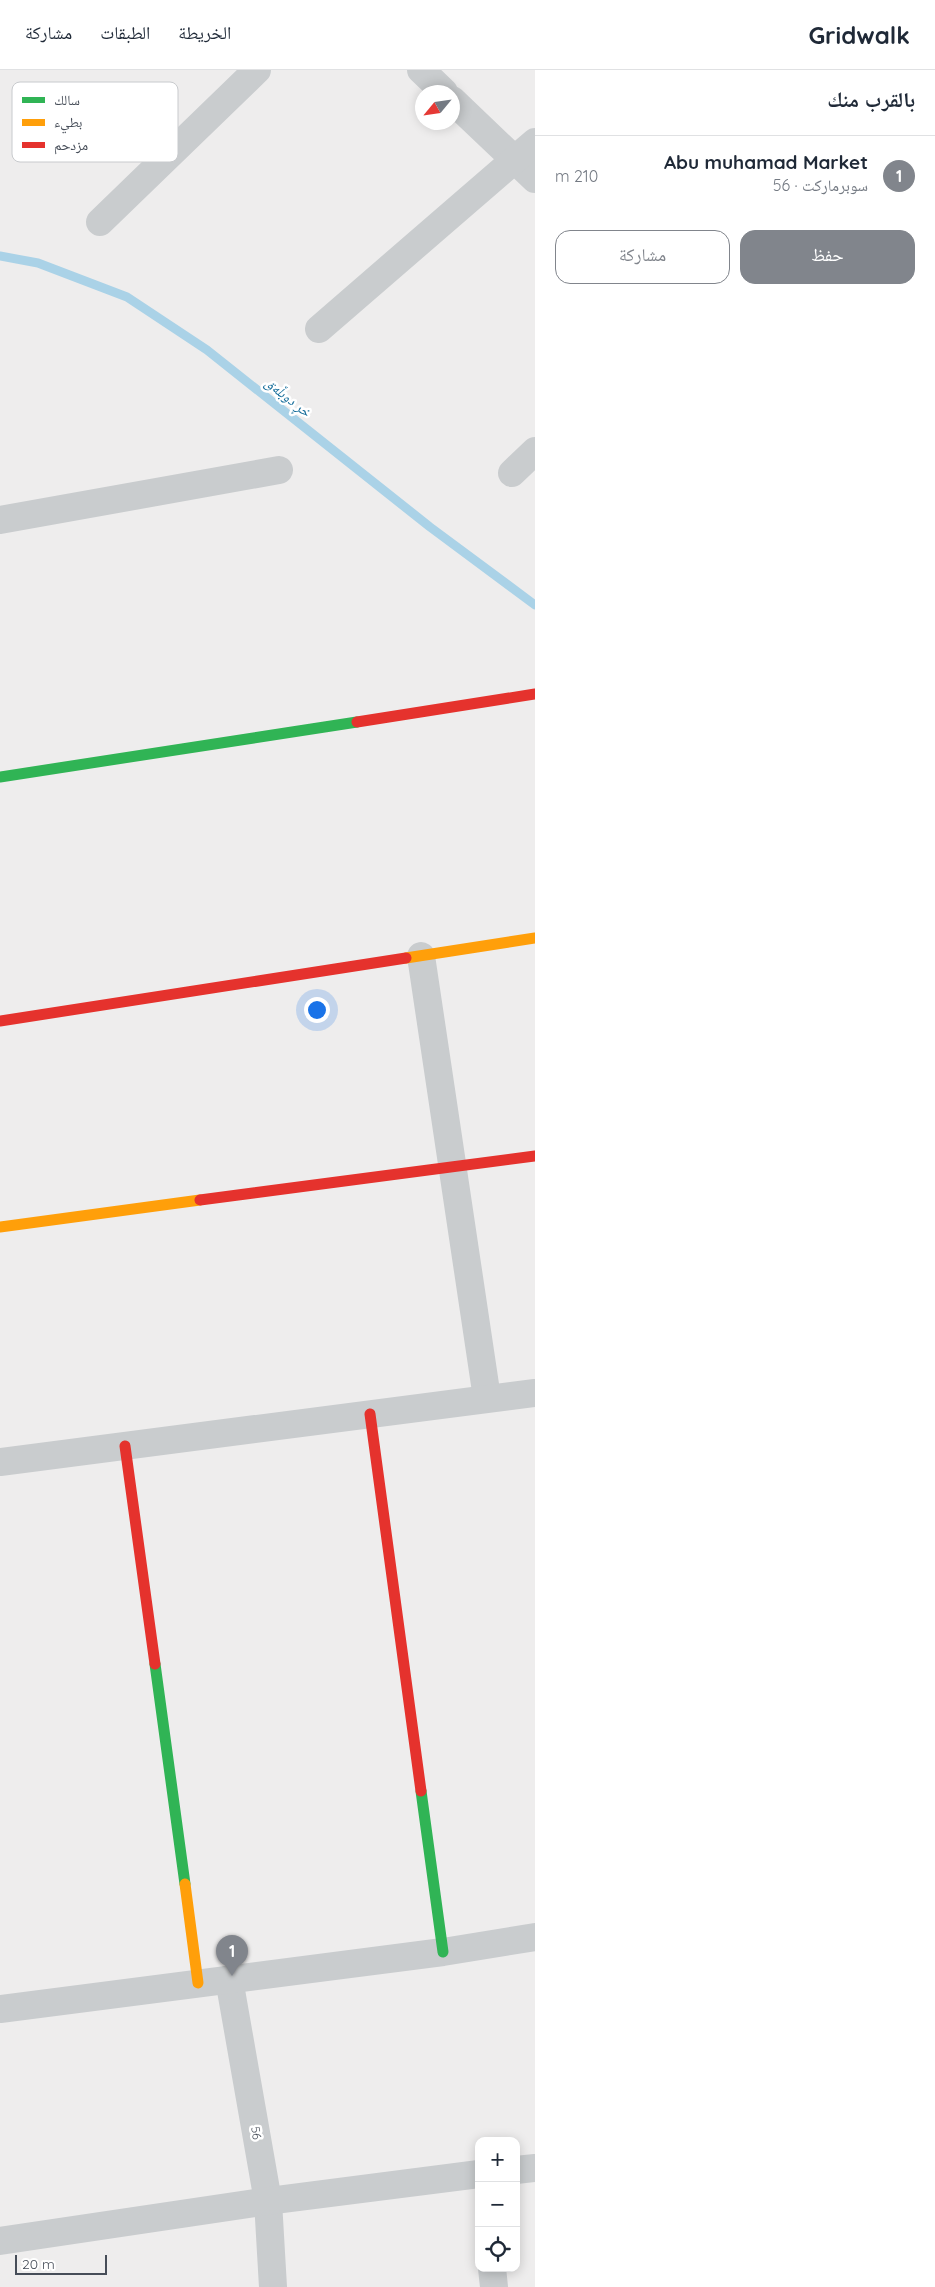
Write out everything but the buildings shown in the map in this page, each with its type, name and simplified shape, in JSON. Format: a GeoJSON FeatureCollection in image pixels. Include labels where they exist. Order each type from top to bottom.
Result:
{"type":"FeatureCollection","features":[{"type":"Feature","properties":{"kind":"street"},"geometry":{"type":"LineString","coordinates":[[178,147],[258,70]]}},
{"type":"Feature","properties":{"kind":"street"},"geometry":{"type":"LineString","coordinates":[[422,70],[437,85]]}},
{"type":"Feature","properties":{"kind":"street"},"geometry":{"type":"LineString","coordinates":[[460,108],[535,179]]}},
{"type":"Feature","properties":{"kind":"street"},"geometry":{"type":"LineString","coordinates":[[319,329],[535,142]]}},
{"type":"Feature","properties":{"kind":"street"},"geometry":{"type":"LineString","coordinates":[[100,222],[162,162]]}},
{"type":"Feature","properties":{"kind":"street"},"geometry":{"type":"LineString","coordinates":[[512,473],[535,451]]}},
{"type":"Feature","properties":{"kind":"street"},"geometry":{"type":"LineString","coordinates":[[0,520],[279,470]]}},
{"type":"Feature","properties":{"kind":"street"},"geometry":{"type":"LineString","coordinates":[[0,777],[535,694]]}},
{"type":"Feature","properties":{"kind":"street"},"geometry":{"type":"LineString","coordinates":[[0,1021],[535,938]]}},
{"type":"Feature","properties":{"kind":"street"},"geometry":{"type":"LineString","coordinates":[[421,956],[487,1398]]}},
{"type":"Feature","properties":{"kind":"street"},"geometry":{"type":"LineString","coordinates":[[0,1227],[535,1156]]}},
{"type":"Feature","properties":{"kind":"street"},"geometry":{"type":"LineString","coordinates":[[0,1462],[535,1393]]}},
{"type":"Feature","properties":{"kind":"street"},"geometry":{"type":"LineString","coordinates":[[370,1414],[443,1952]]}},
{"type":"Feature","properties":{"kind":"street"},"geometry":{"type":"LineString","coordinates":[[125,1446],[198,1983]]}},
{"type":"Feature","properties":{"kind":"street"},"geometry":{"type":"LineString","coordinates":[[0,2009],[443,1952],[535,1937]]}},
{"type":"Feature","properties":{"kind":"street","name":"56"},"geometry":{"type":"LineString","coordinates":[[229,1979],[268,2201],[273,2287]]}},
{"type":"Feature","properties":{"kind":"street"},"geometry":{"type":"LineString","coordinates":[[520,2170],[535,2168]]}},
{"type":"Feature","properties":{"kind":"street"},"geometry":{"type":"LineString","coordinates":[[0,2241],[268,2201],[475,2175]]}},
{"type":"Feature","properties":{"kind":"street"},"geometry":{"type":"LineString","coordinates":[[492,2272],[494,2287]]}},
{"type":"Feature","properties":{"kind":"waterway","name":"خڕ دوبڵەق"},"geometry":{"type":"LineString","coordinates":[[0,256],[38,263],[127,297],[207,350],[430,527],[535,605]]}},
{"type":"Feature","properties":{"kind":"traffic: fast"},"geometry":{"type":"LineString","coordinates":[[0,777],[357,722]]}},
{"type":"Feature","properties":{"kind":"traffic: fast"},"geometry":{"type":"LineString","coordinates":[[155,1664],[185,1884]]}},
{"type":"Feature","properties":{"kind":"traffic: fast"},"geometry":{"type":"LineString","coordinates":[[421,1791],[443,1952]]}},
{"type":"Feature","properties":{"kind":"traffic: slow"},"geometry":{"type":"LineString","coordinates":[[406,958],[535,938]]}},
{"type":"Feature","properties":{"kind":"traffic: slow"},"geometry":{"type":"LineString","coordinates":[[0,1227],[200,1200]]}},
{"type":"Feature","properties":{"kind":"traffic: slow"},"geometry":{"type":"LineString","coordinates":[[185,1884],[198,1983]]}},
{"type":"Feature","properties":{"kind":"traffic: jam"},"geometry":{"type":"LineString","coordinates":[[357,722],[535,694]]}},
{"type":"Feature","properties":{"kind":"traffic: jam"},"geometry":{"type":"LineString","coordinates":[[0,1021],[406,958]]}},
{"type":"Feature","properties":{"kind":"traffic: jam"},"geometry":{"type":"LineString","coordinates":[[200,1200],[535,1156]]}},
{"type":"Feature","properties":{"kind":"traffic: jam"},"geometry":{"type":"LineString","coordinates":[[370,1414],[421,1791]]}},
{"type":"Feature","properties":{"kind":"traffic: jam"},"geometry":{"type":"LineString","coordinates":[[125,1446],[155,1664]]}},
{"type":"Feature","properties":{"kind":"place","name":"Abu muhamad Market"},"geometry":{"type":"Point","coordinates":[232,1976]}}]}
